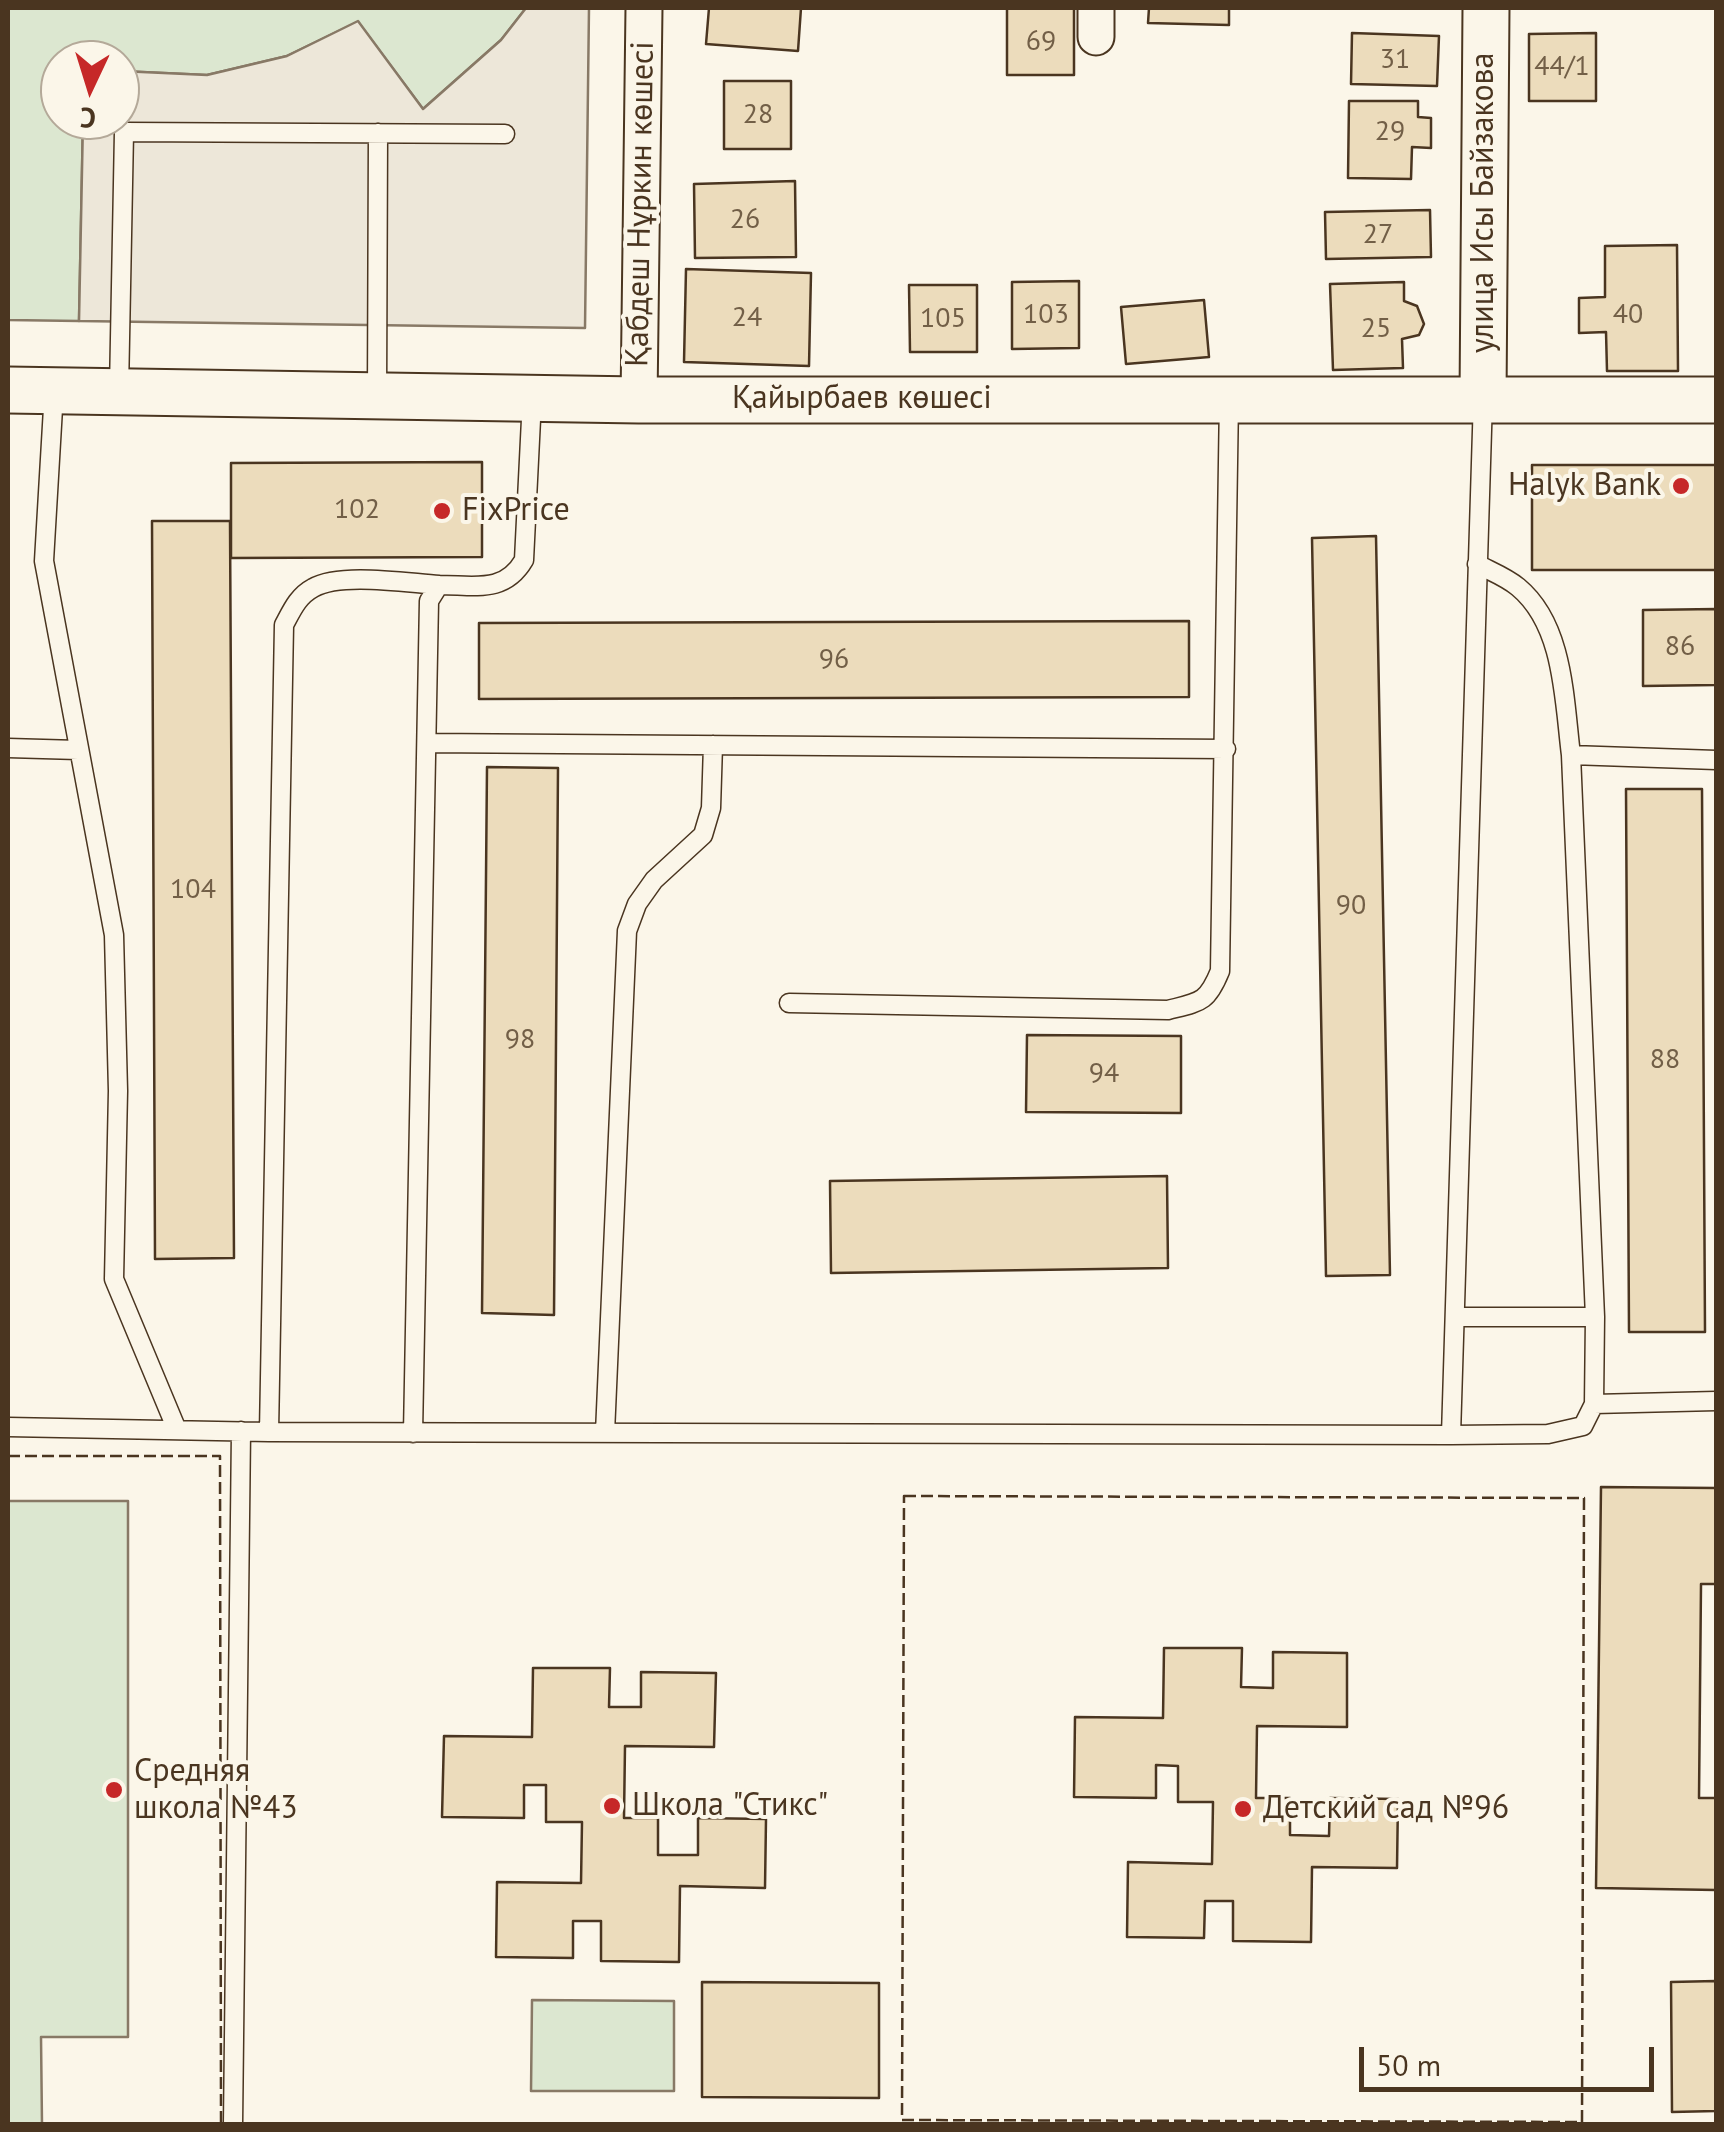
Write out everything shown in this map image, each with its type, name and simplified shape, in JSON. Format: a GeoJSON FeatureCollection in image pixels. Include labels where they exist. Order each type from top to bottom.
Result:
{"type":"FeatureCollection","features":[{"type":"Feature","properties":{"kind":"street","name":"Қабдеш Нұркин көшесі"},"geometry":{"type":"LineString","coordinates":[[640,400],[644,8]]}},
{"type":"Feature","properties":{"kind":"street","name":"улица Исы Байзакова"},"geometry":{"type":"LineString","coordinates":[[1483,398],[1486,8]]}},
{"type":"Feature","properties":{"kind":"street","name":"Қайырбаев көшесі"},"geometry":{"type":"LineString","coordinates":[[8,390],[640,400],[1716,400]]}},
{"type":"Feature","properties":{"kind":"lane"},"geometry":{"type":"LineString","coordinates":[[120,391],[124,132],[504,134]]}},
{"type":"Feature","properties":{"kind":"lane"},"geometry":{"type":"LineString","coordinates":[[378,133],[378,396]]}},
{"type":"Feature","properties":{"kind":"lane"},"geometry":{"type":"LineString","coordinates":[[54,390],[44,561],[114,934],[118,1091],[114,1279],[177,1430]]}},
{"type":"Feature","properties":{"kind":"lane"},"geometry":{"type":"LineString","coordinates":[[269,1432],[284,625],[295,602],[314,587],[335,580],[439,585],[496,584],[514,578],[524,560],[532,398]]}},
{"type":"Feature","properties":{"kind":"lane"},"geometry":{"type":"LineString","coordinates":[[789,1003],[1168,1010],[1202,1002],[1212,991],[1220,971],[1229,398]]}},
{"type":"Feature","properties":{"kind":"lane"},"geometry":{"type":"LineString","coordinates":[[1451,1435],[1483,398]]}},
{"type":"Feature","properties":{"kind":"lane"},"geometry":{"type":"LineString","coordinates":[[8,1426],[413,1433],[1451,1435],[1548,1434],[1584,1426],[1594,1404],[1596,1318],[1571,754],[1561,674],[1546,622],[1518,587],[1476,564]]}},
{"type":"Feature","properties":{"kind":"lane"},"geometry":{"type":"LineString","coordinates":[[413,1433],[428,601],[439,585]]}},
{"type":"Feature","properties":{"kind":"lane"},"geometry":{"type":"LineString","coordinates":[[428,743],[1226,749]]}},
{"type":"Feature","properties":{"kind":"lane"},"geometry":{"type":"LineString","coordinates":[[605,1433],[627,932],[637,904],[654,880],[702,835],[711,808],[713,745]]}},
{"type":"Feature","properties":{"kind":"lane"},"geometry":{"type":"LineString","coordinates":[[8,748],[78,750]]}},
{"type":"Feature","properties":{"kind":"lane"},"geometry":{"type":"LineString","coordinates":[[1571,754],[1716,760]]}},
{"type":"Feature","properties":{"kind":"lane"},"geometry":{"type":"LineString","coordinates":[[1455,1318],[1596,1318]]}},
{"type":"Feature","properties":{"kind":"lane"},"geometry":{"type":"LineString","coordinates":[[1594,1404],[1716,1402]]}},
{"type":"Feature","properties":{"kind":"lane"},"geometry":{"type":"LineString","coordinates":[[233,2124],[242,1431]]}},
{"type":"Feature","properties":{"kind":"green space"},"geometry":{"type":"Polygon","coordinates":[[[8,8],[526,8],[501,40],[423,109],[358,22],[287,56],[207,75],[140,72],[140,40],[40,40],[40,140],[83,140],[79,321],[8,320],[8,8]]]}},
{"type":"Feature","properties":{"kind":"green space"},"geometry":{"type":"Polygon","coordinates":[[[8,1501],[128,1501],[128,2037],[41,2037],[42,2124],[8,2124],[8,1501]]]}},
{"type":"Feature","properties":{"kind":"green space"},"geometry":{"type":"Polygon","coordinates":[[[532,2000],[674,2001],[674,2091],[531,2091],[532,2000]]]}},
{"type":"Feature","properties":{"kind":"shaded area"},"geometry":{"type":"Polygon","coordinates":[[[526,8],[589,8],[585,328],[79,321],[83,140],[140,140],[140,72],[207,75],[287,56],[358,21],[423,109],[501,40],[526,8]]]}},
{"type":"Feature","properties":{"kind":"building"},"geometry":{"type":"Polygon","coordinates":[[[709,8],[801,8],[798,51],[706,44],[709,8]]]}},
{"type":"Feature","properties":{"kind":"building"},"geometry":{"type":"Polygon","coordinates":[[[1007,8],[1074,8],[1074,75],[1007,75],[1007,8]]]}},
{"type":"Feature","properties":{"kind":"building"},"geometry":{"type":"Polygon","coordinates":[[[1149,8],[1229,8],[1229,25],[1148,23],[1149,8]]]}},
{"type":"Feature","properties":{"kind":"building"},"geometry":{"type":"Polygon","coordinates":[[[1352,33],[1439,36],[1437,86],[1351,84],[1352,33]]]}},
{"type":"Feature","properties":{"kind":"building"},"geometry":{"type":"Polygon","coordinates":[[[1596,33],[1596,101],[1529,101],[1529,34],[1596,33]]]}},
{"type":"Feature","properties":{"kind":"building"},"geometry":{"type":"Polygon","coordinates":[[[724,81],[791,81],[791,149],[724,149],[724,81]]]}},
{"type":"Feature","properties":{"kind":"building"},"geometry":{"type":"Polygon","coordinates":[[[1349,101],[1418,101],[1418,117],[1431,118],[1431,148],[1412,147],[1411,179],[1348,178],[1349,101]]]}},
{"type":"Feature","properties":{"kind":"building"},"geometry":{"type":"Polygon","coordinates":[[[795,181],[796,257],[695,258],[694,184],[795,181]]]}},
{"type":"Feature","properties":{"kind":"building"},"geometry":{"type":"Polygon","coordinates":[[[1430,210],[1431,257],[1326,259],[1325,212],[1430,210]]]}},
{"type":"Feature","properties":{"kind":"building"},"geometry":{"type":"Polygon","coordinates":[[[1677,245],[1678,371],[1607,371],[1606,332],[1579,333],[1579,298],[1605,297],[1605,246],[1677,245]]]}},
{"type":"Feature","properties":{"kind":"building"},"geometry":{"type":"Polygon","coordinates":[[[686,269],[811,273],[809,366],[684,362],[686,269]]]}},
{"type":"Feature","properties":{"kind":"building"},"geometry":{"type":"Polygon","coordinates":[[[1079,281],[1079,348],[1012,349],[1012,282],[1079,281]]]}},
{"type":"Feature","properties":{"kind":"building"},"geometry":{"type":"Polygon","coordinates":[[[1404,282],[1404,301],[1417,306],[1424,324],[1419,335],[1402,339],[1403,368],[1333,370],[1330,284],[1404,282]]]}},
{"type":"Feature","properties":{"kind":"building"},"geometry":{"type":"Polygon","coordinates":[[[909,285],[977,285],[977,352],[910,352],[909,285]]]}},
{"type":"Feature","properties":{"kind":"building"},"geometry":{"type":"Polygon","coordinates":[[[1204,300],[1209,357],[1126,364],[1121,307],[1204,300]]]}},
{"type":"Feature","properties":{"kind":"building"},"geometry":{"type":"Polygon","coordinates":[[[482,462],[482,557],[231,558],[231,463],[482,462]]]}},
{"type":"Feature","properties":{"kind":"building"},"geometry":{"type":"Polygon","coordinates":[[[1532,465],[1716,465],[1716,570],[1532,570],[1532,465]]]}},
{"type":"Feature","properties":{"kind":"building"},"geometry":{"type":"Polygon","coordinates":[[[152,521],[230,521],[234,1258],[155,1259],[152,521]]]}},
{"type":"Feature","properties":{"kind":"building"},"geometry":{"type":"Polygon","coordinates":[[[1376,536],[1390,1275],[1326,1276],[1312,538],[1376,536]]]}},
{"type":"Feature","properties":{"kind":"building"},"geometry":{"type":"Polygon","coordinates":[[[1716,609],[1716,685],[1643,686],[1643,610],[1716,609]]]}},
{"type":"Feature","properties":{"kind":"building"},"geometry":{"type":"Polygon","coordinates":[[[1189,621],[1189,697],[479,699],[479,623],[1189,621]]]}},
{"type":"Feature","properties":{"kind":"building"},"geometry":{"type":"Polygon","coordinates":[[[487,767],[558,768],[554,1315],[482,1313],[487,767]]]}},
{"type":"Feature","properties":{"kind":"building"},"geometry":{"type":"Polygon","coordinates":[[[1626,789],[1702,789],[1705,1332],[1629,1332],[1626,789]]]}},
{"type":"Feature","properties":{"kind":"building"},"geometry":{"type":"Polygon","coordinates":[[[1027,1035],[1181,1036],[1181,1113],[1026,1112],[1027,1035]]]}},
{"type":"Feature","properties":{"kind":"building"},"geometry":{"type":"Polygon","coordinates":[[[1167,1176],[1168,1268],[831,1273],[830,1181],[1167,1176]]]}},
{"type":"Feature","properties":{"kind":"building"},"geometry":{"type":"Polygon","coordinates":[[[1601,1487],[1716,1488],[1716,1584],[1701,1584],[1699,1798],[1716,1798],[1716,1890],[1596,1888],[1601,1487]]]}},
{"type":"Feature","properties":{"kind":"building"},"geometry":{"type":"Polygon","coordinates":[[[1164,1648],[1242,1648],[1241,1687],[1273,1688],[1273,1652],[1347,1653],[1347,1727],[1257,1726],[1256,1798],[1290,1798],[1290,1835],[1329,1836],[1330,1798],[1398,1799],[1397,1868],[1312,1867],[1311,1942],[1233,1941],[1233,1901],[1205,1901],[1204,1938],[1127,1937],[1128,1862],[1212,1864],[1213,1802],[1178,1802],[1178,1766],[1156,1765],[1156,1798],[1074,1797],[1075,1717],[1163,1718],[1164,1648]]]}},
{"type":"Feature","properties":{"kind":"building"},"geometry":{"type":"Polygon","coordinates":[[[533,1668],[610,1668],[609,1707],[641,1707],[641,1672],[716,1673],[714,1747],[625,1746],[624,1818],[658,1818],[658,1855],[698,1855],[698,1818],[766,1819],[765,1888],[680,1886],[679,1962],[601,1961],[601,1921],[573,1921],[573,1958],[496,1957],[497,1882],[581,1883],[582,1822],[546,1822],[546,1785],[524,1785],[524,1818],[442,1817],[444,1736],[532,1737],[533,1668]]]}},
{"type":"Feature","properties":{"kind":"building"},"geometry":{"type":"Polygon","coordinates":[[[1716,1981],[1716,2111],[1672,2112],[1671,1982],[1716,1981]]]}},
{"type":"Feature","properties":{"kind":"building"},"geometry":{"type":"Polygon","coordinates":[[[702,1982],[879,1983],[879,2098],[702,2097],[702,1982]]]}},
{"type":"Feature","properties":{"kind":"fence"},"geometry":{"type":"LineString","coordinates":[[8,1456],[220,1456],[221,2124]]}},
{"type":"Feature","properties":{"kind":"fence"},"geometry":{"type":"LineString","coordinates":[[904,1496],[1584,1498],[1582,2122],[902,2120],[904,1496]]}},
{"type":"Feature","properties":{"kind":"place","name":"Halyk Bank"},"geometry":{"type":"Point","coordinates":[1681,486]}},
{"type":"Feature","properties":{"kind":"place","name":"FixPrice"},"geometry":{"type":"Point","coordinates":[442,511]}},
{"type":"Feature","properties":{"kind":"place","name":"Средняя школа №43"},"geometry":{"type":"Point","coordinates":[114,1790]}},
{"type":"Feature","properties":{"kind":"place","name":"Школа \"Стикс\""},"geometry":{"type":"Point","coordinates":[612,1806]}},
{"type":"Feature","properties":{"kind":"place","name":"Детский сад №96"},"geometry":{"type":"Point","coordinates":[1243,1809]}}]}
